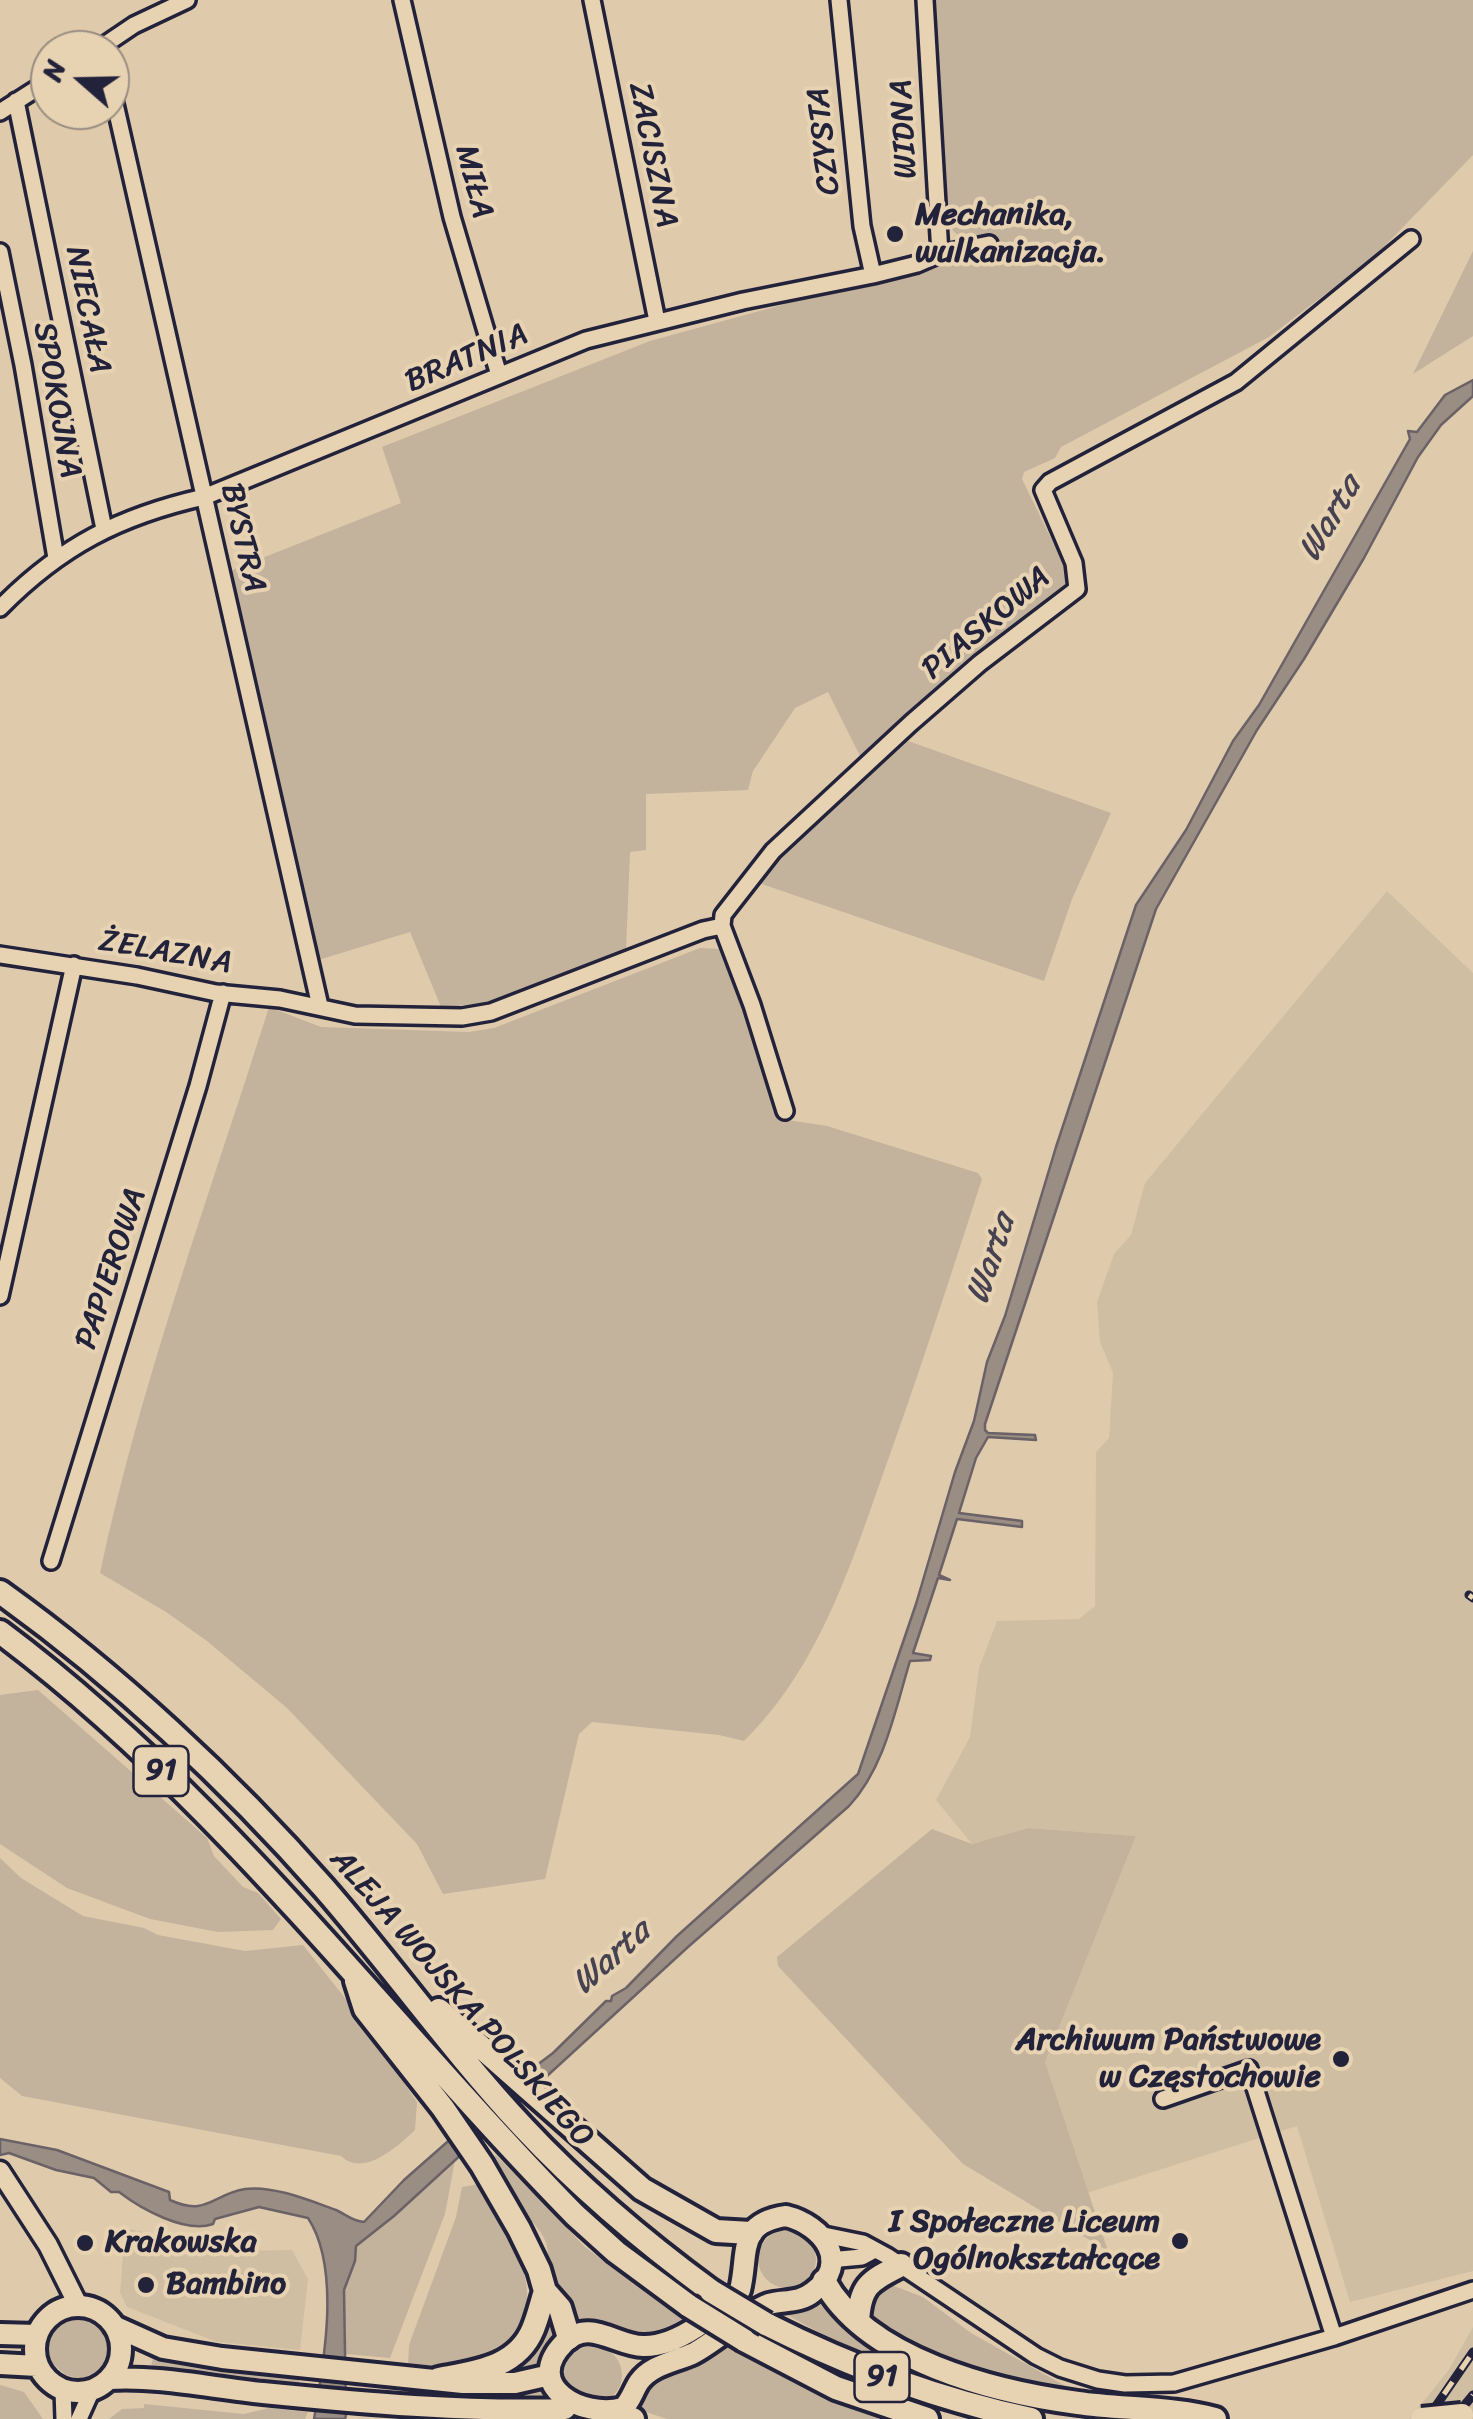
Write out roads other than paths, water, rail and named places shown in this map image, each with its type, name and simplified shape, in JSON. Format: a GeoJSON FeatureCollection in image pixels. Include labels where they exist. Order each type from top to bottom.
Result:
{"type":"FeatureCollection","features":[{"type":"Feature","properties":{"kind":"main road","name":"ALEJA WOJSKA POLSKIEGO"},"geometry":{"type":"LineString","coordinates":[[0,1592],[92,1662],[178,1737],[323,1888],[382,1960],[475,2089],[588,2228],[689,2306],[744,2340],[836,2388],[927,2419]]}},
{"type":"Feature","properties":{"kind":"main road","name":"ALEJA WOJSKA POLSKIEGO"},"geometry":{"type":"LineString","coordinates":[[0,1632],[117,1729],[288,1901],[353,1973],[475,2089]]}},
{"type":"Feature","properties":{"kind":"main road"},"geometry":{"type":"LineString","coordinates":[[382,1960],[619,2170],[667,2206],[716,2231],[751,2233]]}},
{"type":"Feature","properties":{"kind":"main road"},"geometry":{"type":"LineString","coordinates":[[353,1973],[365,2009],[444,2108],[482,2165],[519,2229],[545,2291],[560,2308],[569,2338]]}},
{"type":"Feature","properties":{"kind":"main road","name":"ALEJA WOJSKA POLSKIEGO"},"geometry":{"type":"LineString","coordinates":[[514,2134],[711,2291],[766,2324],[828,2355],[912,2388],[1031,2419]]}},
{"type":"Feature","properties":{"kind":"main road"},"geometry":{"type":"LineString","coordinates":[[564,2409],[554,2397],[550,2375],[558,2350],[569,2338],[587,2332],[603,2333],[642,2346],[680,2336],[740,2290],[751,2233],[760,2224],[786,2216],[806,2222],[824,2235],[827,2271],[842,2310],[906,2354],[993,2386],[1075,2403],[1216,2419]]}},
{"type":"Feature","properties":{"kind":"main road"},"geometry":{"type":"LineString","coordinates":[[858,2322],[863,2291],[872,2280],[901,2264]]}},
{"type":"Feature","properties":{"kind":"main road"},"geometry":{"type":"LineString","coordinates":[[550,2375],[495,2384],[299,2367],[163,2348],[78,2304],[52,2315],[37,2335],[37,2366],[46,2379],[63,2390],[148,2378],[372,2403],[461,2410],[564,2409],[582,2417],[624,2416],[625,2406],[649,2372],[697,2352],[764,2307],[805,2298],[827,2271]]}},
{"type":"Feature","properties":{"kind":"main road"},"geometry":{"type":"LineString","coordinates":[[440,2379],[488,2369],[510,2359],[533,2330],[545,2291]]}},
{"type":"Feature","properties":{"kind":"main road"},"geometry":{"type":"LineString","coordinates":[[101,2384],[120,2359],[121,2347],[114,2326]]}},
{"type":"Feature","properties":{"kind":"main road"},"geometry":{"type":"LineString","coordinates":[[0,2334],[37,2335]]}},
{"type":"Feature","properties":{"kind":"main road"},"geometry":{"type":"LineString","coordinates":[[0,2364],[37,2366]]}},
{"type":"Feature","properties":{"kind":"main road"},"geometry":{"type":"LineString","coordinates":[[1422,2419],[1473,2414]]}},
{"type":"Feature","properties":{"kind":"street"},"geometry":{"type":"LineString","coordinates":[[127,30],[187,0]]}},
{"type":"Feature","properties":{"kind":"street","name":"MIŁA"},"geometry":{"type":"LineString","coordinates":[[402,0],[452,217],[499,375]]}},
{"type":"Feature","properties":{"kind":"street","name":"ZACISZNA"},"geometry":{"type":"LineString","coordinates":[[592,0],[657,321]]}},
{"type":"Feature","properties":{"kind":"street","name":"CZYSTA"},"geometry":{"type":"LineString","coordinates":[[839,0],[862,226],[873,275]]}},
{"type":"Feature","properties":{"kind":"street","name":"WIDNA"},"geometry":{"type":"LineString","coordinates":[[925,0],[940,254]]}},
{"type":"Feature","properties":{"kind":"street"},"geometry":{"type":"LineString","coordinates":[[0,112],[30,93]]}},
{"type":"Feature","properties":{"kind":"street","name":"NIECAŁA"},"geometry":{"type":"LineString","coordinates":[[16,102],[104,529]]}},
{"type":"Feature","properties":{"kind":"street","name":"BYSTRA"},"geometry":{"type":"LineString","coordinates":[[121,130],[320,1006]]}},
{"type":"Feature","properties":{"kind":"street","name":"PIASKOWA"},"geometry":{"type":"LineString","coordinates":[[722,926],[724,916],[773,852],[980,663],[1076,589],[1074,563],[1044,490],[1050,482],[1236,382],[1411,239]]}},
{"type":"Feature","properties":{"kind":"street","name":"BRATNIA"},"geometry":{"type":"LineString","coordinates":[[0,608],[56,558],[104,529],[204,497],[586,340],[873,275],[989,244]]}},
{"type":"Feature","properties":{"kind":"street","name":"SPOKOJNA"},"geometry":{"type":"LineString","coordinates":[[0,252],[24,365],[56,558]]}},
{"type":"Feature","properties":{"kind":"street"},"geometry":{"type":"LineString","coordinates":[[320,1006],[355,1015],[462,1017],[491,1012],[722,926],[785,1111]]}},
{"type":"Feature","properties":{"kind":"street","name":"ŻELAZNA"},"geometry":{"type":"LineString","coordinates":[[0,956],[320,1006]]}},
{"type":"Feature","properties":{"kind":"street"},"geometry":{"type":"LineString","coordinates":[[0,1296],[74,965]]}},
{"type":"Feature","properties":{"kind":"street","name":"PAPIEROWA"},"geometry":{"type":"LineString","coordinates":[[51,1561],[198,1086],[223,993]]}},
{"type":"Feature","properties":{"kind":"street"},"geometry":{"type":"LineString","coordinates":[[1163,2098],[1248,2069],[1334,2337]]}},
{"type":"Feature","properties":{"kind":"street"},"geometry":{"type":"LineString","coordinates":[[0,2171],[46,2242],[78,2304]]}},
{"type":"Feature","properties":{"kind":"street"},"geometry":{"type":"LineString","coordinates":[[824,2235],[863,2243],[901,2264],[1036,2356],[1080,2376],[1124,2384],[1174,2383],[1334,2337],[1473,2290]]}},
{"type":"Feature","properties":{"kind":"street"},"geometry":{"type":"LineString","coordinates":[[827,2271],[873,2251]]}},
{"type":"Feature","properties":{"kind":"street"},"geometry":{"type":"LineString","coordinates":[[80,2419],[101,2384]]}},
{"type":"Feature","properties":{"kind":"street"},"geometry":{"type":"LineString","coordinates":[[63,2390],[64,2419]]}},
{"type":"Feature","properties":{"kind":"railway"},"geometry":{"type":"LineString","coordinates":[[1469,1595],[1473,1598]]}},
{"type":"Feature","properties":{"kind":"railway"},"geometry":{"type":"LineString","coordinates":[[1427,2419],[1473,2352]]}},
{"type":"Feature","properties":{"kind":"railway"},"geometry":{"type":"LineString","coordinates":[[1453,2419],[1473,2395]]}},
{"type":"Feature","properties":{"kind":"place","name":"Mechanika, wulkanizacja."},"geometry":{"type":"Point","coordinates":[895,234]}},
{"type":"Feature","properties":{"kind":"place","name":"Archiwum Państwowe w Częstochowie"},"geometry":{"type":"Point","coordinates":[1341,2059]}},
{"type":"Feature","properties":{"kind":"place","name":"I Społeczne Liceum Ogólnokształcące"},"geometry":{"type":"Point","coordinates":[1180,2241]}},
{"type":"Feature","properties":{"kind":"place","name":"Krakowska"},"geometry":{"type":"Point","coordinates":[85,2243]}},
{"type":"Feature","properties":{"kind":"place","name":"Bambino"},"geometry":{"type":"Point","coordinates":[146,2285]}},
{"type":"Feature","properties":{"kind":"water label","name":"Warta"},"geometry":{"type":"Point","coordinates":[1331,519]}},
{"type":"Feature","properties":{"kind":"water label","name":"Warta"},"geometry":{"type":"Point","coordinates":[992,1259]}},
{"type":"Feature","properties":{"kind":"water label","name":"Warta"},"geometry":{"type":"Point","coordinates":[612,1958]}}]}
